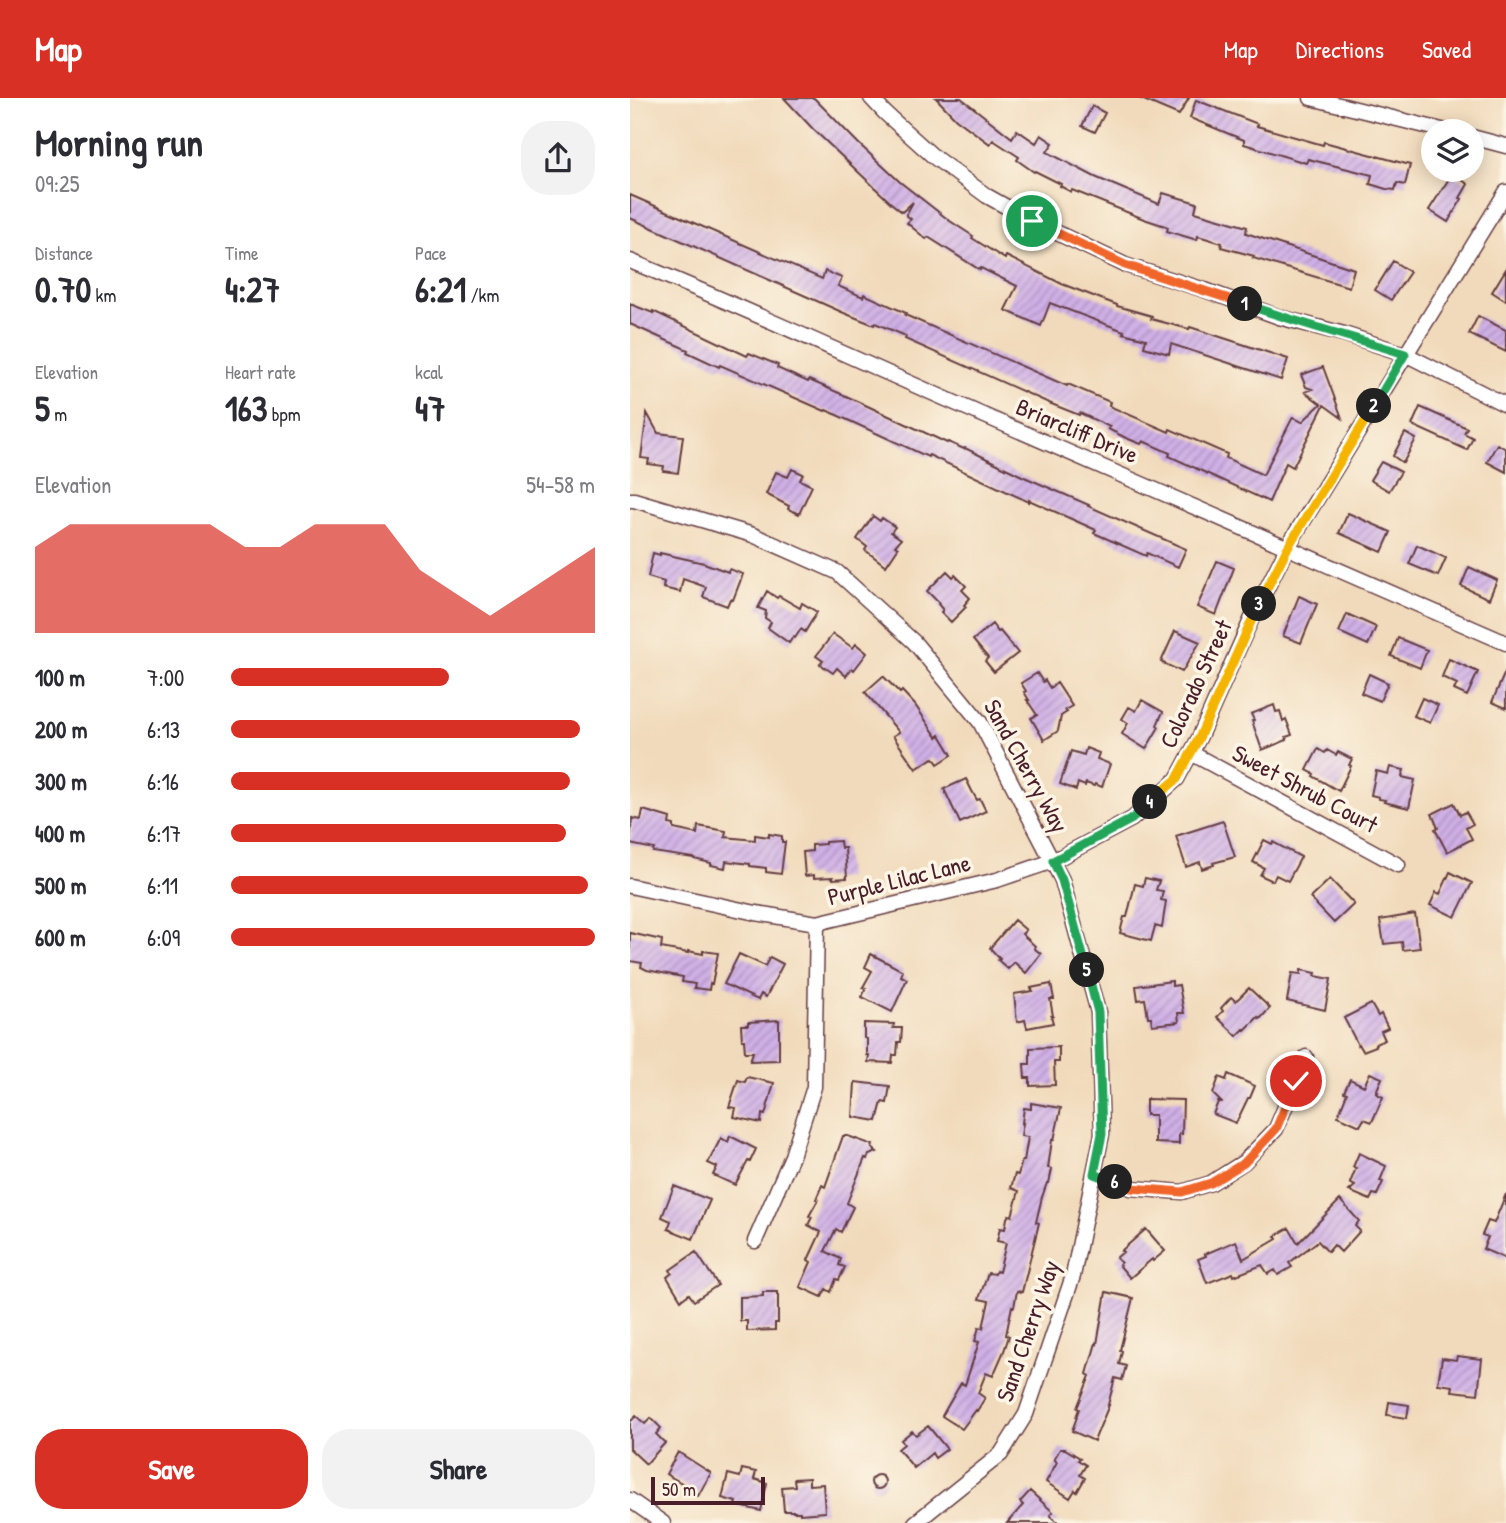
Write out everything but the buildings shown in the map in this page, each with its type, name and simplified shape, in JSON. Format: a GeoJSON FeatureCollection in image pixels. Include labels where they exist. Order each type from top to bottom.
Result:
{"type":"FeatureCollection","features":[{"type":"Feature","properties":{"kind":"street"},"geometry":{"type":"LineString","coordinates":[[871,98],[934,158],[987,196],[1032,221],[1125,265],[1279,317],[1405,354],[1506,405]]}},
{"type":"Feature","properties":{"kind":"street"},"geometry":{"type":"LineString","coordinates":[[1311,98],[1421,125]]}},
{"type":"Feature","properties":{"kind":"street"},"geometry":{"type":"LineString","coordinates":[[1484,140],[1506,146]]}},
{"type":"Feature","properties":{"kind":"street","name":"Colorado Street"},"geometry":{"type":"LineString","coordinates":[[1053,861],[1132,819],[1177,779],[1199,738],[1252,618],[1288,547],[1506,192]]}},
{"type":"Feature","properties":{"kind":"street","name":"Briarcliff Drive"},"geometry":{"type":"LineString","coordinates":[[630,261],[1506,643]]}},
{"type":"Feature","properties":{"kind":"street","name":"Sand Cherry Way"},"geometry":{"type":"LineString","coordinates":[[630,500],[753,535],[837,572],[915,642],[980,722],[1062,880],[1098,1012],[1102,1134],[1073,1276],[1026,1413],[1001,1454],[915,1523]]}},
{"type":"Feature","properties":{"kind":"street","name":"Sweet Shrub Court"},"geometry":{"type":"LineString","coordinates":[[1191,753],[1398,865]]}},
{"type":"Feature","properties":{"kind":"street","name":"Purple Lilac Lane"},"geometry":{"type":"LineString","coordinates":[[630,886],[817,923],[997,880],[1053,861]]}},
{"type":"Feature","properties":{"kind":"street"},"geometry":{"type":"LineString","coordinates":[[755,1241],[792,1156],[814,1087],[817,923]]}},
{"type":"Feature","properties":{"kind":"street"},"geometry":{"type":"LineString","coordinates":[[1094,1174],[1131,1188],[1182,1192],[1211,1183],[1244,1163],[1276,1129],[1306,1057]]}},
{"type":"Feature","properties":{"kind":"street"},"geometry":{"type":"LineString","coordinates":[[630,1500],[663,1523]]}},
{"type":"Feature","properties":{"kind":"route"},"geometry":{"type":"LineString","coordinates":[[1032,221],[1125,265],[1279,317],[1405,354],[1288,547],[1252,618],[1199,738],[1177,779],[1132,819],[1053,861],[1062,880],[1098,1012],[1102,1134],[1094,1174],[1131,1188],[1182,1192],[1211,1183],[1244,1163],[1276,1129],[1296,1081]]}}]}
